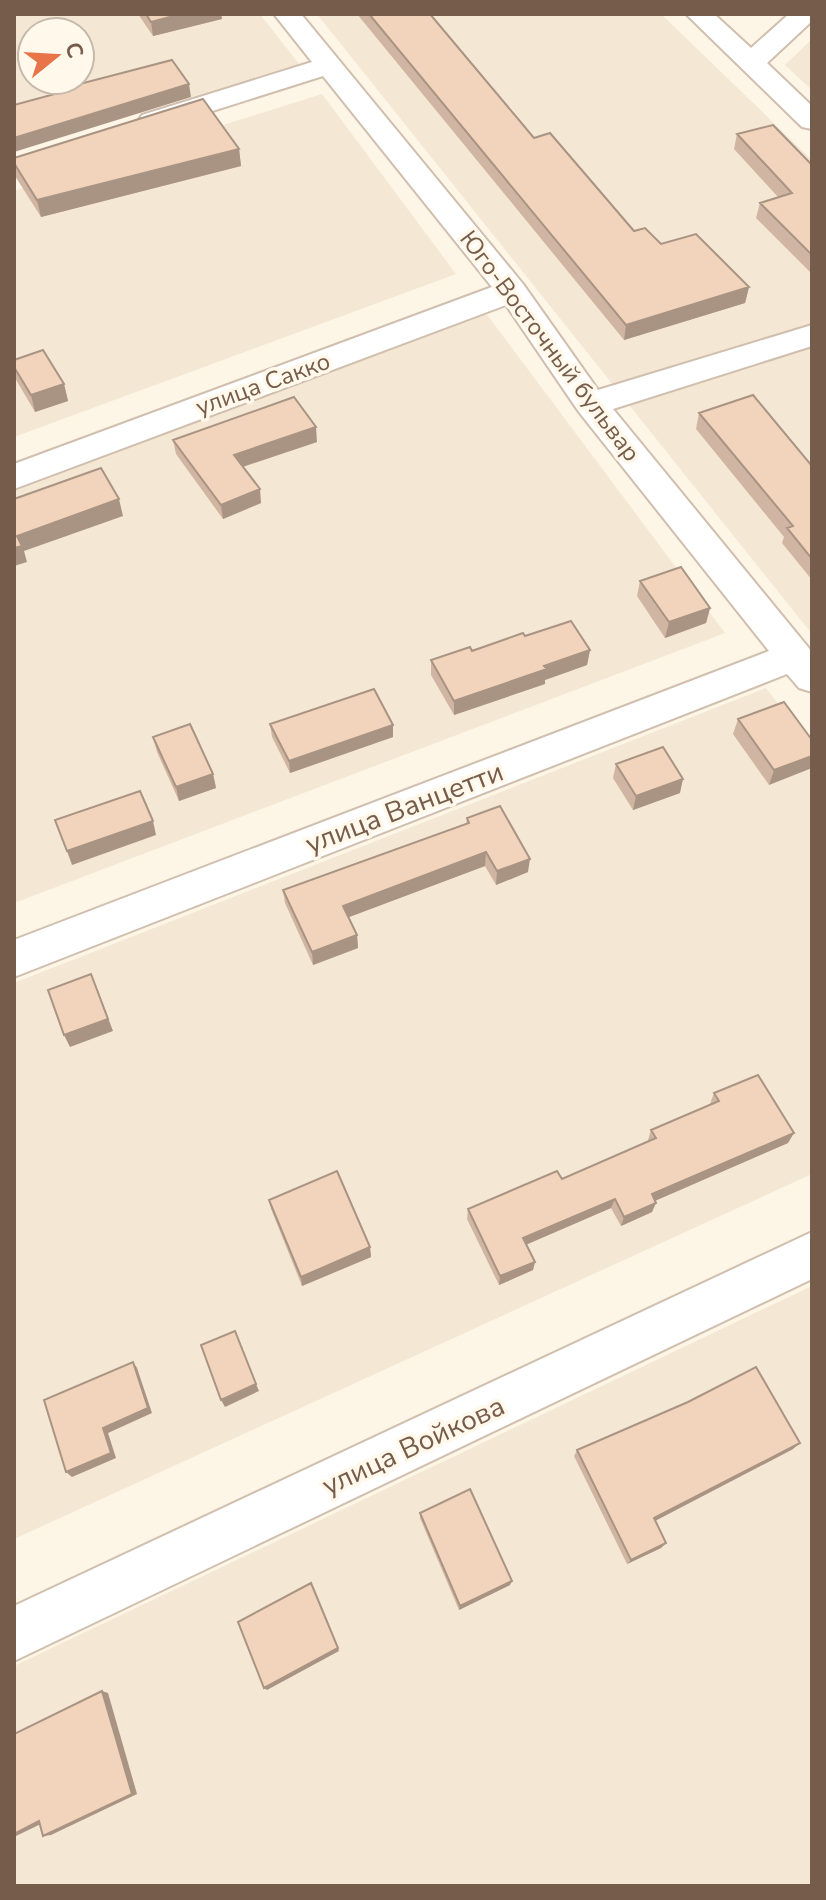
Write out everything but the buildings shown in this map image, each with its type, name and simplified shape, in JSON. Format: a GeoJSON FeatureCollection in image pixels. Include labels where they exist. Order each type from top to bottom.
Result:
{"type":"FeatureCollection","features":[{"type":"Feature","properties":{"kind":"street","name":"Юго-Восточный бульвар"},"geometry":{"type":"LineString","coordinates":[[287,14],[512,291],[591,404],[803,667]]}},
{"type":"Feature","properties":{"kind":"street"},"geometry":{"type":"LineString","coordinates":[[699,14],[812,121]]}},
{"type":"Feature","properties":{"kind":"street"},"geometry":{"type":"LineString","coordinates":[[751,63],[804,14]]}},
{"type":"Feature","properties":{"kind":"street"},"geometry":{"type":"LineString","coordinates":[[133,127],[327,66]]}},
{"type":"Feature","properties":{"kind":"street","name":"улица Сакко"},"geometry":{"type":"LineString","coordinates":[[14,477],[512,291]]}},
{"type":"Feature","properties":{"kind":"street"},"geometry":{"type":"LineString","coordinates":[[591,404],[812,335]]}},
{"type":"Feature","properties":{"kind":"street","name":"улица Ванцетти"},"geometry":{"type":"LineString","coordinates":[[14,959],[803,667]]}},
{"type":"Feature","properties":{"kind":"street","name":"улица Войкова"},"geometry":{"type":"LineString","coordinates":[[14,1634],[812,1255]]}},
{"type":"Feature","properties":{"kind":"shaded area"},"geometry":{"type":"Polygon","coordinates":[[[14,14],[260,14],[299,64],[14,151],[14,14]]]}},
{"type":"Feature","properties":{"kind":"shaded area"},"geometry":{"type":"Polygon","coordinates":[[[317,14],[661,14],[812,160],[812,634],[317,14]]]}},
{"type":"Feature","properties":{"kind":"shaded area"},"geometry":{"type":"Polygon","coordinates":[[[812,39],[812,90],[785,65],[812,39]]]}},
{"type":"Feature","properties":{"kind":"shaded area"},"geometry":{"type":"Polygon","coordinates":[[[322,94],[456,274],[14,437],[14,191],[322,94]]]}},
{"type":"Feature","properties":{"kind":"shaded area"},"geometry":{"type":"Polygon","coordinates":[[[485,312],[725,633],[14,903],[14,491],[485,312]]]}},
{"type":"Feature","properties":{"kind":"shaded area"},"geometry":{"type":"Polygon","coordinates":[[[766,688],[812,748],[812,1174],[14,1539],[14,983],[766,688]]]}},
{"type":"Feature","properties":{"kind":"shaded area"},"geometry":{"type":"Polygon","coordinates":[[[812,1286],[812,1886],[14,1886],[14,1666],[812,1286]]]}}]}
